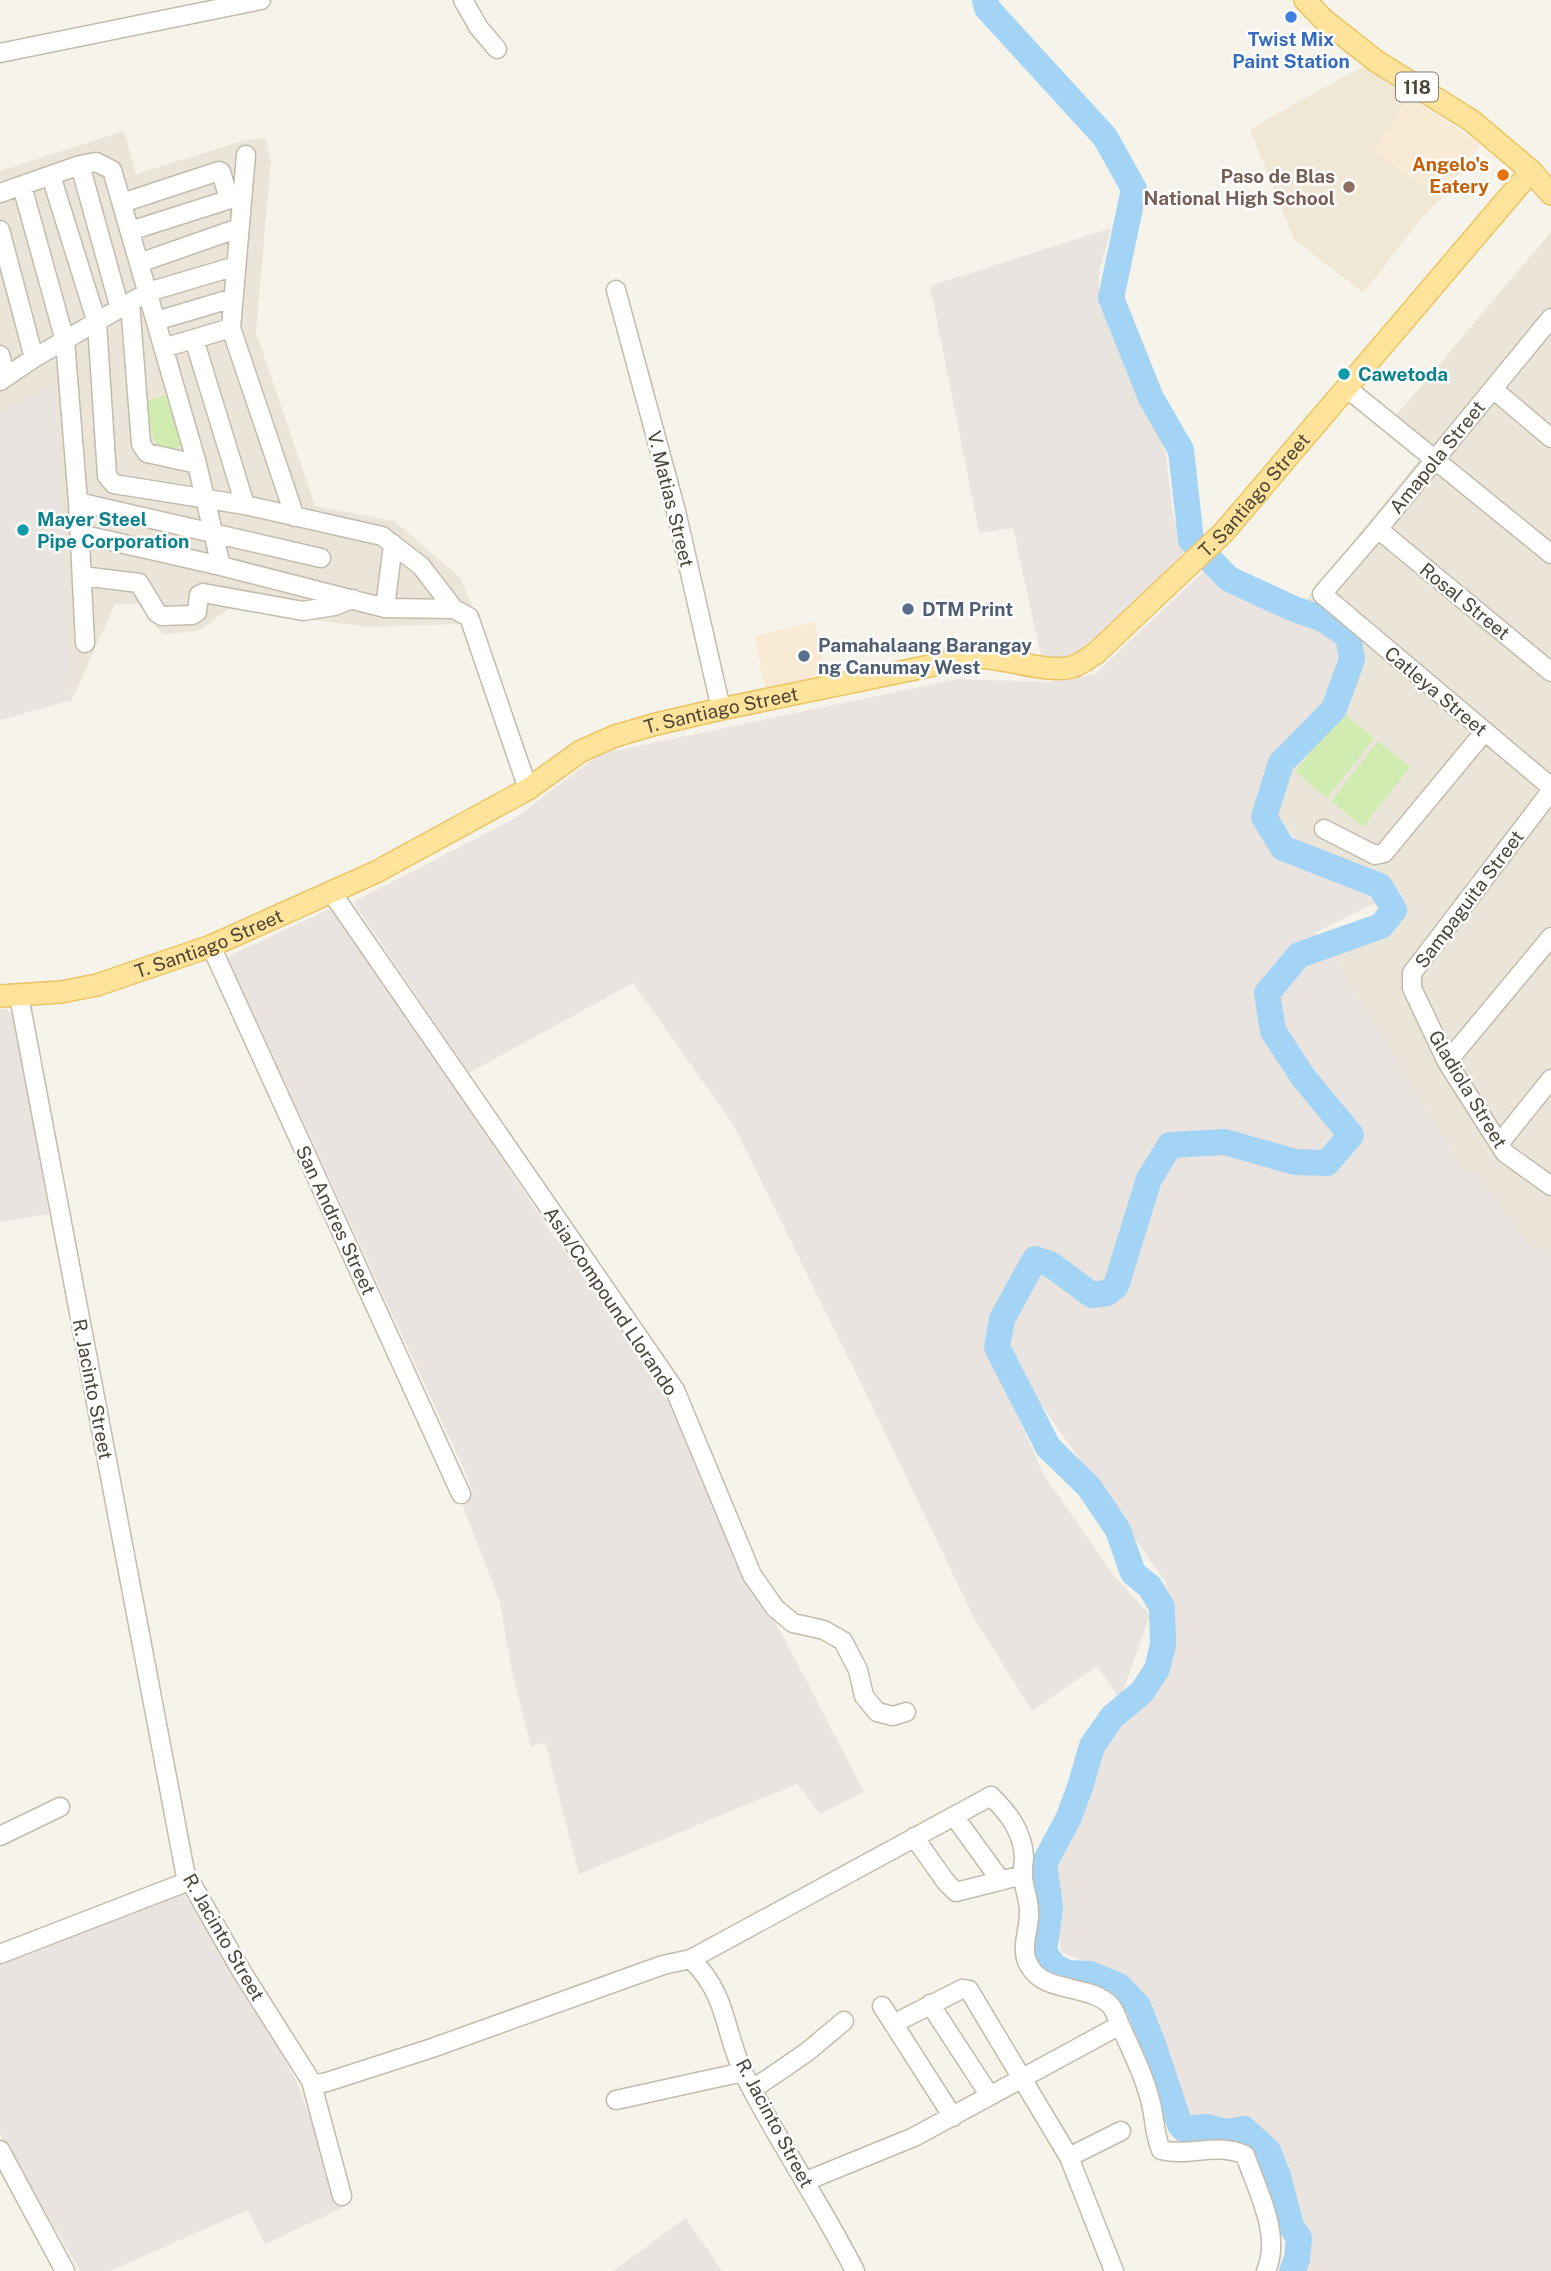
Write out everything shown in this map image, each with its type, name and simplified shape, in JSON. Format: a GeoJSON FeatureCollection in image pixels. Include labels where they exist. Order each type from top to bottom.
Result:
{"type":"FeatureCollection","features":[{"type":"Feature","properties":{"kind":"main road","name":"118"},"geometry":{"type":"LineString","coordinates":[[1305,0],[1324,20],[1376,61],[1472,121],[1531,171],[1551,194]]}},
{"type":"Feature","properties":{"kind":"main road","name":"T. Santiago Street"},"geometry":{"type":"LineString","coordinates":[[10,996],[61,992],[97,985],[211,946],[376,873],[528,789],[581,751],[615,736],[656,723],[973,657],[1049,668],[1070,667],[1096,653],[1223,534],[1531,171]]}},
{"type":"Feature","properties":{"kind":"street"},"geometry":{"type":"LineString","coordinates":[[0,53],[261,0]]}},
{"type":"Feature","properties":{"kind":"street"},"geometry":{"type":"LineString","coordinates":[[463,0],[479,28],[497,49]]}},
{"type":"Feature","properties":{"kind":"street"},"geometry":{"type":"LineString","coordinates":[[246,155],[236,197],[239,228],[231,328],[295,516]]}},
{"type":"Feature","properties":{"kind":"street"},"geometry":{"type":"LineString","coordinates":[[0,193],[80,165],[96,162],[112,170],[197,464],[221,565]]}},
{"type":"Feature","properties":{"kind":"street"},"geometry":{"type":"LineString","coordinates":[[80,165],[125,306],[141,444],[147,453],[197,464]]}},
{"type":"Feature","properties":{"kind":"street"},"geometry":{"type":"LineString","coordinates":[[122,203],[219,171],[236,197]]}},
{"type":"Feature","properties":{"kind":"street"},"geometry":{"type":"LineString","coordinates":[[51,176],[97,323],[107,475],[114,484],[244,505],[382,536],[393,544],[421,566],[454,609],[469,617],[528,789]]}},
{"type":"Feature","properties":{"kind":"street"},"geometry":{"type":"LineString","coordinates":[[22,186],[65,341],[78,502],[85,643]]}},
{"type":"Feature","properties":{"kind":"street"},"geometry":{"type":"LineString","coordinates":[[130,231],[236,197]]}},
{"type":"Feature","properties":{"kind":"street"},"geometry":{"type":"LineString","coordinates":[[139,263],[239,228]]}},
{"type":"Feature","properties":{"kind":"street"},"geometry":{"type":"LineString","coordinates":[[0,230],[34,358]]}},
{"type":"Feature","properties":{"kind":"street"},"geometry":{"type":"LineString","coordinates":[[0,355],[3,379],[148,292],[236,266]]}},
{"type":"Feature","properties":{"kind":"street","name":"V. Matias Street"},"geometry":{"type":"LineString","coordinates":[[616,290],[676,511],[722,709]]}},
{"type":"Feature","properties":{"kind":"street"},"geometry":{"type":"LineString","coordinates":[[156,321],[233,298]]}},
{"type":"Feature","properties":{"kind":"street","name":"Amapola Street"},"geometry":{"type":"LineString","coordinates":[[1322,594],[1551,317]]}},
{"type":"Feature","properties":{"kind":"street"},"geometry":{"type":"LineString","coordinates":[[163,348],[231,328]]}},
{"type":"Feature","properties":{"kind":"street"},"geometry":{"type":"LineString","coordinates":[[194,339],[244,505]]}},
{"type":"Feature","properties":{"kind":"street"},"geometry":{"type":"LineString","coordinates":[[1348,389],[1551,554]]}},
{"type":"Feature","properties":{"kind":"street"},"geometry":{"type":"LineString","coordinates":[[1493,389],[1551,438]]}},
{"type":"Feature","properties":{"kind":"street"},"geometry":{"type":"LineString","coordinates":[[78,502],[321,558]]}},
{"type":"Feature","properties":{"kind":"street","name":"Rosal Street"},"geometry":{"type":"LineString","coordinates":[[1378,529],[1551,672]]}},
{"type":"Feature","properties":{"kind":"street"},"geometry":{"type":"LineString","coordinates":[[80,534],[221,565],[385,608],[454,609]]}},
{"type":"Feature","properties":{"kind":"street"},"geometry":{"type":"LineString","coordinates":[[385,608],[393,544]]}},
{"type":"Feature","properties":{"kind":"street"},"geometry":{"type":"LineString","coordinates":[[82,576],[139,583],[157,613],[162,616],[192,615],[197,612],[199,596],[203,593],[303,611],[334,606],[353,599]]}},
{"type":"Feature","properties":{"kind":"street","name":"Catleya Street"},"geometry":{"type":"LineString","coordinates":[[1322,594],[1551,789]]}},
{"type":"Feature","properties":{"kind":"street"},"geometry":{"type":"LineString","coordinates":[[1324,829],[1374,855],[1384,853],[1485,732]]}},
{"type":"Feature","properties":{"kind":"street","name":"Sampaguita Street"},"geometry":{"type":"LineString","coordinates":[[1412,973],[1551,789]]}},
{"type":"Feature","properties":{"kind":"street","name":"Asia/Compound Llorando"},"geometry":{"type":"LineString","coordinates":[[332,892],[674,1390],[752,1575],[775,1608],[793,1623],[824,1629],[843,1641],[858,1670],[864,1696],[877,1712],[893,1716],[906,1712]]}},
{"type":"Feature","properties":{"kind":"street"},"geometry":{"type":"LineString","coordinates":[[1447,1062],[1551,937]]}},
{"type":"Feature","properties":{"kind":"street","name":"San Andres Street"},"geometry":{"type":"LineString","coordinates":[[211,946],[461,1494]]}},
{"type":"Feature","properties":{"kind":"street","name":"Gladiola Street"},"geometry":{"type":"LineString","coordinates":[[1412,973],[1412,988],[1447,1062],[1499,1144],[1512,1160],[1551,1186]]}},
{"type":"Feature","properties":{"kind":"street","name":"R. Jacinto Street"},"geometry":{"type":"LineString","coordinates":[[10,996],[185,1872],[311,2081],[342,2196]]}},
{"type":"Feature","properties":{"kind":"street"},"geometry":{"type":"LineString","coordinates":[[1499,1144],[1551,1079]]}},
{"type":"Feature","properties":{"kind":"street"},"geometry":{"type":"LineString","coordinates":[[311,2081],[318,2084],[327,2082],[432,2048],[663,1965],[691,1959],[991,1796],[1018,1828],[1024,1855],[1023,1875],[1030,1914],[1025,1948],[1030,1968],[1051,1984],[1080,1989],[1112,2007],[1139,2067],[1152,2107],[1156,2140],[1161,2150],[1174,2153],[1219,2148],[1231,2149],[1245,2155],[1270,2232],[1272,2258],[1266,2271]]}},
{"type":"Feature","properties":{"kind":"street"},"geometry":{"type":"LineString","coordinates":[[0,1836],[60,1807]]}},
{"type":"Feature","properties":{"kind":"street"},"geometry":{"type":"LineString","coordinates":[[954,1816],[1001,1881]]}},
{"type":"Feature","properties":{"kind":"street"},"geometry":{"type":"LineString","coordinates":[[914,1837],[956,1892],[1023,1875]]}},
{"type":"Feature","properties":{"kind":"street"},"geometry":{"type":"LineString","coordinates":[[0,1954],[189,1881]]}},
{"type":"Feature","properties":{"kind":"street","name":"R. Jacinto Street"},"geometry":{"type":"LineString","coordinates":[[691,1959],[710,1980],[720,2000],[743,2072],[855,2271]]}},
{"type":"Feature","properties":{"kind":"street"},"geometry":{"type":"LineString","coordinates":[[893,2024],[962,1989],[969,1990],[1069,2157],[1114,2271]]}},
{"type":"Feature","properties":{"kind":"street"},"geometry":{"type":"LineString","coordinates":[[930,2004],[989,2096]]}},
{"type":"Feature","properties":{"kind":"street"},"geometry":{"type":"LineString","coordinates":[[882,2006],[953,2117]]}},
{"type":"Feature","properties":{"kind":"street"},"geometry":{"type":"LineString","coordinates":[[753,2089],[807,2052],[844,2021]]}},
{"type":"Feature","properties":{"kind":"street"},"geometry":{"type":"LineString","coordinates":[[806,2181],[914,2137],[1120,2025]]}},
{"type":"Feature","properties":{"kind":"street"},"geometry":{"type":"LineString","coordinates":[[616,2100],[743,2072]]}},
{"type":"Feature","properties":{"kind":"street"},"geometry":{"type":"LineString","coordinates":[[1069,2157],[1121,2131]]}},
{"type":"Feature","properties":{"kind":"street"},"geometry":{"type":"LineString","coordinates":[[0,2150],[65,2271]]}},
{"type":"Feature","properties":{"kind":"shaded area","name":"Paso de Blas National High School"},"geometry":{"type":"Polygon","coordinates":[[[1363,66],[1410,97],[1372,151],[1441,199],[1425,214],[1363,293],[1294,239],[1250,129],[1363,66]]]}},
{"type":"Feature","properties":{"kind":"shaded area"},"geometry":{"type":"Polygon","coordinates":[[[1410,97],[1480,144],[1441,199],[1371,151],[1410,97]]]}},
{"type":"Feature","properties":{"kind":"shaded area"},"geometry":{"type":"Polygon","coordinates":[[[124,131],[136,174],[246,140],[265,138],[271,161],[256,332],[315,506],[394,521],[460,577],[473,609],[469,617],[459,624],[369,627],[228,609],[201,630],[163,635],[138,604],[115,604],[72,700],[54,384],[0,413],[0,171],[124,131]]]}},
{"type":"Feature","properties":{"kind":"shaded area"},"geometry":{"type":"Polygon","coordinates":[[[1111,228],[1099,272],[1099,305],[1111,326],[1140,396],[1157,423],[1166,456],[1173,514],[1184,553],[1081,654],[1062,662],[1041,656],[1013,528],[979,533],[930,286],[1111,228]]]}},
{"type":"Feature","properties":{"kind":"shaded area"},"geometry":{"type":"Polygon","coordinates":[[[1551,232],[1551,1253],[1531,1249],[1475,1172],[1465,1173],[1330,950],[1382,935],[1402,920],[1383,877],[1303,848],[1276,815],[1284,773],[1336,720],[1353,682],[1360,639],[1323,605],[1304,602],[1419,460],[1383,431],[1551,232]]]}},
{"type":"Feature","properties":{"kind":"shaded area","name":"Mayer Steel Pipe Corporation"},"geometry":{"type":"Polygon","coordinates":[[[55,383],[72,700],[0,720],[0,413],[55,383]]]}},
{"type":"Feature","properties":{"kind":"shaded area"},"geometry":{"type":"Polygon","coordinates":[[[1203,572],[1342,636],[1327,709],[1279,759],[1256,815],[1279,853],[1379,901],[1315,933],[1330,950],[1465,1173],[1475,1171],[1531,1248],[1551,1253],[1551,2271],[1304,2271],[1308,2261],[1280,2161],[1258,2125],[1190,2115],[1133,1981],[1061,1952],[1051,1864],[1087,1793],[1095,1750],[1121,1716],[1158,1684],[1176,1618],[1166,1583],[1001,1347],[986,1346],[1044,1475],[1115,1577],[1150,1615],[1120,1699],[1097,1666],[1032,1711],[974,1618],[733,1124],[633,983],[469,1073],[353,902],[514,819],[600,754],[958,679],[1049,682],[1094,675],[1203,572]]]}},
{"type":"Feature","properties":{"kind":"shaded area"},"geometry":{"type":"Polygon","coordinates":[[[815,622],[828,683],[767,697],[754,636],[815,622]]]}},
{"type":"Feature","properties":{"kind":"shaded area"},"geometry":{"type":"Polygon","coordinates":[[[334,907],[546,1225],[668,1395],[686,1429],[757,1591],[864,1792],[820,1814],[797,1784],[579,1874],[545,1742],[531,1747],[511,1667],[500,1602],[463,1506],[473,1493],[227,957],[334,907]]]}},
{"type":"Feature","properties":{"kind":"shaded area"},"geometry":{"type":"Polygon","coordinates":[[[0,1009],[5,1009],[14,1016],[49,1214],[0,1222],[0,1009]]]}},
{"type":"Feature","properties":{"kind":"shaded area"},"geometry":{"type":"Polygon","coordinates":[[[181,1889],[255,2003],[298,2085],[342,2208],[265,2244],[248,2210],[110,2271],[80,2271],[0,2134],[0,1959],[181,1889]]]}},
{"type":"Feature","properties":{"kind":"shaded area"},"geometry":{"type":"Polygon","coordinates":[[[686,2218],[722,2271],[613,2271],[686,2218]]]}},
{"type":"Feature","properties":{"kind":"green space"},"geometry":{"type":"Polygon","coordinates":[[[169,394],[184,445],[158,453],[143,402],[169,394]]]}},
{"type":"Feature","properties":{"kind":"green space"},"geometry":{"type":"Polygon","coordinates":[[[1342,712],[1374,738],[1327,798],[1295,772],[1342,712]]]}},
{"type":"Feature","properties":{"kind":"green space"},"geometry":{"type":"Polygon","coordinates":[[[1378,741],[1410,767],[1363,827],[1331,801],[1378,741]]]}},
{"type":"Feature","properties":{"kind":"waterway"},"geometry":{"type":"LineString","coordinates":[[985,0],[987,8],[1105,137],[1134,189],[1111,298],[1151,398],[1181,450],[1191,540],[1229,579],[1294,609],[1323,619],[1348,636],[1352,659],[1334,709],[1281,763],[1264,817],[1283,848],[1380,886],[1394,910],[1381,926],[1299,955],[1267,993],[1273,1031],[1303,1077],[1351,1135],[1327,1163],[1295,1162],[1225,1142],[1170,1145],[1149,1179],[1116,1286],[1107,1293],[1092,1295],[1050,1264],[1035,1259],[1002,1319],[997,1347],[1048,1447],[1089,1487],[1118,1530],[1133,1573],[1150,1587],[1162,1607],[1163,1645],[1157,1669],[1142,1692],[1112,1717],[1092,1746],[1069,1817],[1044,1864],[1050,1907],[1044,1952],[1054,1966],[1067,1973],[1090,1974],[1119,1986],[1138,2006],[1180,2125],[1184,2129],[1207,2127],[1227,2132],[1244,2129],[1268,2151],[1278,2176],[1291,2226],[1299,2238],[1297,2259],[1292,2271]]}},
{"type":"Feature","properties":{"kind":"place","name":"Twist Mix Paint Station"},"geometry":{"type":"Point","coordinates":[1291,17]}},
{"type":"Feature","properties":{"kind":"place","name":"Angelo's Eatery"},"geometry":{"type":"Point","coordinates":[1503,175]}},
{"type":"Feature","properties":{"kind":"place","name":"Paso de Blas National High School"},"geometry":{"type":"Point","coordinates":[1349,187]}},
{"type":"Feature","properties":{"kind":"place","name":"Cawetoda"},"geometry":{"type":"Point","coordinates":[1344,374]}},
{"type":"Feature","properties":{"kind":"place","name":"Mayer Steel Pipe Corporation"},"geometry":{"type":"Point","coordinates":[23,530]}},
{"type":"Feature","properties":{"kind":"place","name":"DTM Print"},"geometry":{"type":"Point","coordinates":[908,609]}},
{"type":"Feature","properties":{"kind":"place","name":"Pamahalaang Barangay ng Canumay West"},"geometry":{"type":"Point","coordinates":[804,656]}}]}
